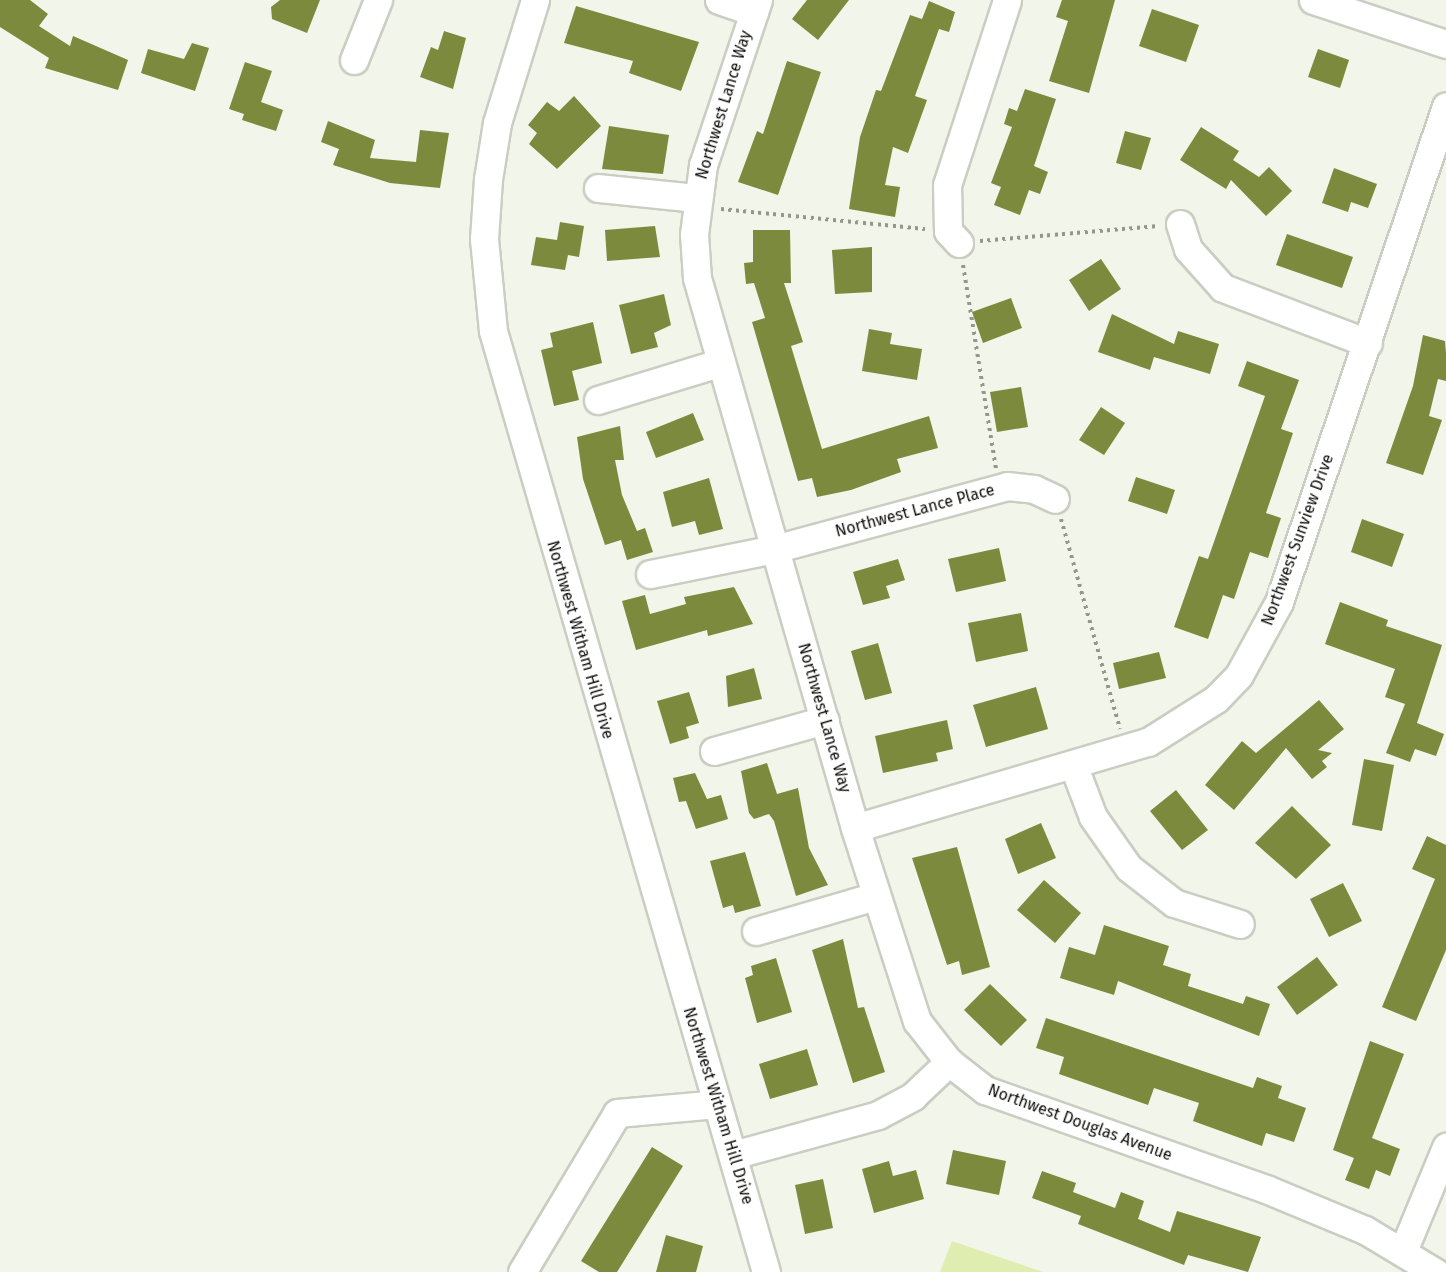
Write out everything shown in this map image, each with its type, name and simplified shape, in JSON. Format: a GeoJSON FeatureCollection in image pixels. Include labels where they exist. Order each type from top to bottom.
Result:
{"type":"FeatureCollection","features":[{"type":"Feature","properties":{"kind":"street"},"geometry":{"type":"LineString","coordinates":[[354,60],[378,0]]}},
{"type":"Feature","properties":{"kind":"street","name":"Northwest Witham Hill Drive"},"geometry":{"type":"LineString","coordinates":[[535,0],[497,123],[488,179],[484,238],[493,331],[766,1272]]}},
{"type":"Feature","properties":{"kind":"street"},"geometry":{"type":"LineString","coordinates":[[719,0],[756,6]]}},
{"type":"Feature","properties":{"kind":"street"},"geometry":{"type":"LineString","coordinates":[[954,237],[947,185],[1007,0]]}},
{"type":"Feature","properties":{"kind":"street"},"geometry":{"type":"LineString","coordinates":[[1313,0],[1446,44]]}},
{"type":"Feature","properties":{"kind":"street","name":"Northwest Lance Way"},"geometry":{"type":"LineString","coordinates":[[756,6],[697,202],[697,278],[719,363],[907,1001],[949,1062]]}},
{"type":"Feature","properties":{"kind":"street","name":"Northwest Sunview Drive"},"geometry":{"type":"LineString","coordinates":[[855,828],[1074,767],[1126,750],[1184,723],[1216,699],[1259,644],[1279,602],[1446,106]]}},
{"type":"Feature","properties":{"kind":"street","name":"Northwest Lance Way"},"geometry":{"type":"LineString","coordinates":[[598,188],[697,202]]}},
{"type":"Feature","properties":{"kind":"street"},"geometry":{"type":"LineString","coordinates":[[1180,224],[1188,249],[1222,288],[1368,343]]}},
{"type":"Feature","properties":{"kind":"street"},"geometry":{"type":"LineString","coordinates":[[598,400],[719,363]]}},
{"type":"Feature","properties":{"kind":"street","name":"Northwest Lance Place"},"geometry":{"type":"LineString","coordinates":[[650,574],[774,549],[1000,488],[1021,486],[1055,499]]}},
{"type":"Feature","properties":{"kind":"street"},"geometry":{"type":"LineString","coordinates":[[714,751],[825,720]]}},
{"type":"Feature","properties":{"kind":"street"},"geometry":{"type":"LineString","coordinates":[[1074,767],[1093,817],[1129,868],[1174,903],[1239,924]]}},
{"type":"Feature","properties":{"kind":"street"},"geometry":{"type":"LineString","coordinates":[[756,931],[876,896]]}},
{"type":"Feature","properties":{"kind":"street"},"geometry":{"type":"LineString","coordinates":[[733,1155],[887,1111],[913,1096],[949,1062]]}},
{"type":"Feature","properties":{"kind":"street","name":"Northwest Douglas Avenue"},"geometry":{"type":"LineString","coordinates":[[949,1062],[1007,1100],[1266,1189],[1403,1251],[1435,1272]]}},
{"type":"Feature","properties":{"kind":"street"},"geometry":{"type":"LineString","coordinates":[[522,1272],[617,1113],[717,1104]]}},
{"type":"Feature","properties":{"kind":"street"},"geometry":{"type":"LineString","coordinates":[[1403,1251],[1446,1147]]}},
{"type":"Feature","properties":{"kind":"path"},"geometry":{"type":"LineString","coordinates":[[697,202],[954,237],[1180,224]]}},
{"type":"Feature","properties":{"kind":"path"},"geometry":{"type":"LineString","coordinates":[[954,237],[1000,488]]}},
{"type":"Feature","properties":{"kind":"path"},"geometry":{"type":"LineString","coordinates":[[1055,499],[1126,750]]}},
{"type":"Feature","properties":{"kind":"green space"},"geometry":{"type":"Polygon","coordinates":[[[952,1241],[1043,1272],[940,1272],[952,1241]]]}},
{"type":"Feature","properties":{"kind":"building"},"geometry":{"type":"Polygon","coordinates":[[[0,0],[30,0],[48,14],[39,26],[70,46],[73,36],[128,60],[118,90],[45,68],[49,58],[0,27],[0,0]]]}},
{"type":"Feature","properties":{"kind":"building"},"geometry":{"type":"Polygon","coordinates":[[[280,0],[320,0],[307,33],[272,19],[271,7],[280,0]]]}},
{"type":"Feature","properties":{"kind":"building"},"geometry":{"type":"Polygon","coordinates":[[[807,0],[849,0],[818,40],[792,19],[807,0]]]}},
{"type":"Feature","properties":{"kind":"building"},"geometry":{"type":"Polygon","coordinates":[[[1062,0],[1115,0],[1089,93],[1049,81],[1068,21],[1056,17],[1062,0]]]}},
{"type":"Feature","properties":{"kind":"building"},"geometry":{"type":"Polygon","coordinates":[[[929,1],[955,12],[949,32],[939,29],[915,96],[927,100],[908,153],[893,147],[885,185],[900,187],[895,217],[849,209],[860,137],[876,90],[881,91],[910,15],[922,19],[929,1]]]}},
{"type":"Feature","properties":{"kind":"building"},"geometry":{"type":"Polygon","coordinates":[[[576,6],[699,42],[681,91],[629,73],[633,61],[564,43],[576,6]]]}},
{"type":"Feature","properties":{"kind":"building"},"geometry":{"type":"Polygon","coordinates":[[[1152,9],[1199,25],[1186,62],[1139,46],[1152,9]]]}},
{"type":"Feature","properties":{"kind":"building"},"geometry":{"type":"Polygon","coordinates":[[[444,31],[466,38],[453,89],[420,77],[431,47],[438,50],[444,31]]]}},
{"type":"Feature","properties":{"kind":"building"},"geometry":{"type":"Polygon","coordinates":[[[192,43],[209,48],[195,91],[141,73],[148,49],[184,59],[192,43]]]}},
{"type":"Feature","properties":{"kind":"building"},"geometry":{"type":"Polygon","coordinates":[[[1318,49],[1349,60],[1340,88],[1308,77],[1318,49]]]}},
{"type":"Feature","properties":{"kind":"building"},"geometry":{"type":"Polygon","coordinates":[[[787,61],[821,72],[778,195],[738,182],[757,131],[763,134],[787,61]]]}},
{"type":"Feature","properties":{"kind":"building"},"geometry":{"type":"Polygon","coordinates":[[[245,62],[272,71],[261,102],[283,110],[276,131],[242,120],[244,114],[229,109],[245,62]]]}},
{"type":"Feature","properties":{"kind":"building"},"geometry":{"type":"Polygon","coordinates":[[[1025,89],[1056,99],[1034,166],[1048,172],[1040,194],[1029,190],[1020,215],[994,205],[1001,187],[991,183],[1012,127],[1004,124],[1009,108],[1017,111],[1025,89]]]}},
{"type":"Feature","properties":{"kind":"building"},"geometry":{"type":"Polygon","coordinates":[[[574,96],[601,126],[557,169],[529,144],[537,133],[528,125],[547,102],[559,111],[574,96]]]}},
{"type":"Feature","properties":{"kind":"building"},"geometry":{"type":"Polygon","coordinates":[[[328,121],[375,140],[370,158],[416,162],[420,130],[449,133],[440,188],[390,183],[333,165],[339,149],[321,142],[328,121]]]}},
{"type":"Feature","properties":{"kind":"building"},"geometry":{"type":"Polygon","coordinates":[[[609,126],[669,135],[663,174],[602,169],[609,126]]]}},
{"type":"Feature","properties":{"kind":"building"},"geometry":{"type":"Polygon","coordinates":[[[1201,127],[1239,151],[1233,160],[1259,177],[1269,167],[1292,191],[1266,216],[1231,180],[1226,189],[1180,160],[1201,127]]]}},
{"type":"Feature","properties":{"kind":"building"},"geometry":{"type":"Polygon","coordinates":[[[1125,131],[1151,138],[1141,170],[1116,163],[1125,131]]]}},
{"type":"Feature","properties":{"kind":"building"},"geometry":{"type":"Polygon","coordinates":[[[1334,168],[1377,184],[1368,208],[1351,202],[1348,212],[1322,203],[1334,168]]]}},
{"type":"Feature","properties":{"kind":"building"},"geometry":{"type":"Polygon","coordinates":[[[560,222],[584,226],[579,257],[568,255],[565,270],[531,265],[536,237],[557,240],[560,222]]]}},
{"type":"Feature","properties":{"kind":"building"},"geometry":{"type":"Polygon","coordinates":[[[655,226],[660,257],[607,261],[605,230],[655,226]]]}},
{"type":"Feature","properties":{"kind":"building"},"geometry":{"type":"Polygon","coordinates":[[[753,230],[790,230],[791,283],[784,283],[803,342],[791,346],[822,449],[929,416],[938,448],[897,459],[901,472],[851,490],[817,497],[812,478],[798,481],[752,322],[765,318],[754,283],[746,284],[744,263],[753,262],[753,230]]]}},
{"type":"Feature","properties":{"kind":"building"},"geometry":{"type":"Polygon","coordinates":[[[1287,234],[1353,257],[1342,288],[1276,265],[1287,234]]]}},
{"type":"Feature","properties":{"kind":"building"},"geometry":{"type":"Polygon","coordinates":[[[872,247],[872,292],[835,294],[832,250],[872,247]]]}},
{"type":"Feature","properties":{"kind":"building"},"geometry":{"type":"Polygon","coordinates":[[[1101,259],[1121,289],[1089,311],[1069,280],[1101,259]]]}},
{"type":"Feature","properties":{"kind":"building"},"geometry":{"type":"Polygon","coordinates":[[[664,294],[671,325],[654,333],[658,347],[631,354],[619,305],[664,294]]]}},
{"type":"Feature","properties":{"kind":"building"},"geometry":{"type":"Polygon","coordinates":[[[1011,298],[1022,328],[983,343],[972,312],[1011,298]]]}},
{"type":"Feature","properties":{"kind":"building"},"geometry":{"type":"Polygon","coordinates":[[[1112,314],[1174,344],[1178,331],[1219,344],[1210,374],[1154,357],[1150,370],[1098,352],[1112,314]]]}},
{"type":"Feature","properties":{"kind":"building"},"geometry":{"type":"Polygon","coordinates":[[[593,322],[602,363],[572,371],[579,400],[554,406],[541,350],[553,347],[550,333],[593,322]]]}},
{"type":"Feature","properties":{"kind":"building"},"geometry":{"type":"Polygon","coordinates":[[[869,329],[892,333],[890,344],[922,349],[917,380],[862,371],[869,329]]]}},
{"type":"Feature","properties":{"kind":"building"},"geometry":{"type":"Polygon","coordinates":[[[1423,335],[1445,341],[1446,381],[1438,379],[1429,416],[1442,420],[1423,475],[1386,463],[1413,386],[1423,335]]]}},
{"type":"Feature","properties":{"kind":"building"},"geometry":{"type":"Polygon","coordinates":[[[1247,361],[1299,380],[1281,429],[1293,433],[1266,513],[1281,518],[1268,558],[1250,552],[1234,599],[1223,595],[1208,639],[1174,627],[1199,556],[1208,559],[1265,396],[1238,386],[1247,361]]]}},
{"type":"Feature","properties":{"kind":"building"},"geometry":{"type":"Polygon","coordinates":[[[1021,387],[1028,427],[997,432],[990,392],[1021,387]]]}},
{"type":"Feature","properties":{"kind":"building"},"geometry":{"type":"Polygon","coordinates":[[[1101,407],[1125,423],[1104,455],[1079,440],[1101,407]]]}},
{"type":"Feature","properties":{"kind":"building"},"geometry":{"type":"Polygon","coordinates":[[[693,413],[704,440],[656,458],[646,432],[693,413]]]}},
{"type":"Feature","properties":{"kind":"building"},"geometry":{"type":"Polygon","coordinates":[[[620,426],[624,460],[615,460],[622,495],[637,531],[645,528],[653,552],[627,560],[621,540],[605,545],[583,479],[577,437],[620,426]]]}},
{"type":"Feature","properties":{"kind":"building"},"geometry":{"type":"Polygon","coordinates":[[[1136,477],[1175,490],[1167,514],[1128,501],[1136,477]]]}},
{"type":"Feature","properties":{"kind":"building"},"geometry":{"type":"Polygon","coordinates":[[[709,478],[723,529],[699,535],[695,521],[672,527],[663,492],[709,478]]]}},
{"type":"Feature","properties":{"kind":"building"},"geometry":{"type":"Polygon","coordinates":[[[1362,519],[1404,534],[1392,567],[1351,552],[1362,519]]]}},
{"type":"Feature","properties":{"kind":"building"},"geometry":{"type":"Polygon","coordinates":[[[999,548],[1006,581],[956,592],[948,559],[999,548]]]}},
{"type":"Feature","properties":{"kind":"building"},"geometry":{"type":"Polygon","coordinates":[[[898,559],[905,580],[886,586],[890,598],[863,605],[853,572],[898,559]]]}},
{"type":"Feature","properties":{"kind":"building"},"geometry":{"type":"Polygon","coordinates":[[[734,587],[753,624],[708,636],[707,630],[636,650],[622,601],[645,595],[650,614],[686,604],[684,597],[734,587]]]}},
{"type":"Feature","properties":{"kind":"building"},"geometry":{"type":"Polygon","coordinates":[[[1340,602],[1388,620],[1386,626],[1442,645],[1417,723],[1444,734],[1436,756],[1415,749],[1410,762],[1386,753],[1405,704],[1385,697],[1395,669],[1325,644],[1340,602]]]}},
{"type":"Feature","properties":{"kind":"building"},"geometry":{"type":"Polygon","coordinates":[[[1021,613],[1028,651],[976,662],[968,623],[1021,613]]]}},
{"type":"Feature","properties":{"kind":"building"},"geometry":{"type":"Polygon","coordinates":[[[878,643],[892,693],[865,700],[851,651],[878,643]]]}},
{"type":"Feature","properties":{"kind":"building"},"geometry":{"type":"Polygon","coordinates":[[[1159,652],[1166,678],[1119,689],[1113,663],[1159,652]]]}},
{"type":"Feature","properties":{"kind":"building"},"geometry":{"type":"Polygon","coordinates":[[[754,668],[762,699],[728,707],[726,676],[754,668]]]}},
{"type":"Feature","properties":{"kind":"building"},"geometry":{"type":"Polygon","coordinates":[[[1036,687],[1048,729],[986,747],[973,705],[1036,687]]]}},
{"type":"Feature","properties":{"kind":"building"},"geometry":{"type":"Polygon","coordinates":[[[689,692],[699,723],[686,727],[689,738],[670,744],[657,701],[689,692]]]}},
{"type":"Feature","properties":{"kind":"building"},"geometry":{"type":"Polygon","coordinates":[[[1319,700],[1344,729],[1318,750],[1332,753],[1322,761],[1327,767],[1312,779],[1286,748],[1234,810],[1205,785],[1242,741],[1256,753],[1319,700]]]}},
{"type":"Feature","properties":{"kind":"building"},"geometry":{"type":"Polygon","coordinates":[[[947,720],[953,749],[936,753],[938,761],[883,773],[875,736],[947,720]]]}},
{"type":"Feature","properties":{"kind":"building"},"geometry":{"type":"Polygon","coordinates":[[[1364,759],[1394,765],[1382,831],[1352,825],[1364,759]]]}},
{"type":"Feature","properties":{"kind":"building"},"geometry":{"type":"Polygon","coordinates":[[[767,763],[777,794],[798,788],[809,848],[828,885],[796,896],[774,821],[769,814],[754,819],[749,813],[741,771],[767,763]]]}},
{"type":"Feature","properties":{"kind":"building"},"geometry":{"type":"Polygon","coordinates":[[[695,773],[707,799],[721,795],[728,819],[696,829],[686,801],[679,802],[673,778],[695,773]]]}},
{"type":"Feature","properties":{"kind":"building"},"geometry":{"type":"Polygon","coordinates":[[[1176,790],[1208,830],[1182,850],[1150,811],[1176,790]]]}},
{"type":"Feature","properties":{"kind":"building"},"geometry":{"type":"Polygon","coordinates":[[[1292,806],[1331,845],[1296,879],[1255,843],[1292,806]]]}},
{"type":"Feature","properties":{"kind":"building"},"geometry":{"type":"Polygon","coordinates":[[[1041,823],[1056,858],[1018,874],[1005,839],[1041,823]]]}},
{"type":"Feature","properties":{"kind":"building"},"geometry":{"type":"Polygon","coordinates":[[[1427,836],[1446,845],[1446,950],[1416,1021],[1382,1007],[1435,879],[1412,869],[1427,836]]]}},
{"type":"Feature","properties":{"kind":"building"},"geometry":{"type":"Polygon","coordinates":[[[957,847],[990,967],[962,975],[959,961],[947,965],[912,858],[957,847]]]}},
{"type":"Feature","properties":{"kind":"building"},"geometry":{"type":"Polygon","coordinates":[[[745,852],[761,906],[735,913],[733,905],[723,908],[710,861],[745,852]]]}},
{"type":"Feature","properties":{"kind":"building"},"geometry":{"type":"Polygon","coordinates":[[[1044,880],[1081,913],[1055,943],[1017,910],[1044,880]]]}},
{"type":"Feature","properties":{"kind":"building"},"geometry":{"type":"Polygon","coordinates":[[[1343,883],[1362,921],[1329,937],[1310,899],[1343,883]]]}},
{"type":"Feature","properties":{"kind":"building"},"geometry":{"type":"Polygon","coordinates":[[[1104,925],[1169,946],[1163,965],[1191,974],[1188,986],[1243,1004],[1246,996],[1270,1004],[1259,1036],[1118,981],[1114,995],[1060,978],[1069,947],[1095,955],[1104,925]]]}},
{"type":"Feature","properties":{"kind":"building"},"geometry":{"type":"Polygon","coordinates":[[[843,939],[858,1008],[864,1007],[885,1072],[853,1083],[812,950],[843,939]]]}},
{"type":"Feature","properties":{"kind":"building"},"geometry":{"type":"Polygon","coordinates":[[[1317,957],[1338,985],[1297,1015],[1277,987],[1317,957]]]}},
{"type":"Feature","properties":{"kind":"building"},"geometry":{"type":"Polygon","coordinates":[[[776,958],[792,1012],[757,1023],[745,978],[753,975],[751,966],[776,958]]]}},
{"type":"Feature","properties":{"kind":"building"},"geometry":{"type":"Polygon","coordinates":[[[990,984],[1027,1020],[1001,1046],[964,1010],[990,984]]]}},
{"type":"Feature","properties":{"kind":"building"},"geometry":{"type":"Polygon","coordinates":[[[1046,1018],[1253,1088],[1257,1077],[1282,1086],[1278,1098],[1306,1108],[1294,1142],[1266,1133],[1262,1146],[1193,1121],[1199,1103],[1154,1088],[1148,1105],[1059,1074],[1064,1057],[1036,1048],[1046,1018]]]}},
{"type":"Feature","properties":{"kind":"building"},"geometry":{"type":"Polygon","coordinates":[[[1370,1041],[1404,1054],[1372,1138],[1400,1149],[1390,1176],[1376,1170],[1369,1189],[1345,1180],[1354,1158],[1333,1150],[1370,1041]]]}},
{"type":"Feature","properties":{"kind":"building"},"geometry":{"type":"Polygon","coordinates":[[[807,1049],[818,1085],[770,1099],[759,1064],[807,1049]]]}},
{"type":"Feature","properties":{"kind":"building"},"geometry":{"type":"Polygon","coordinates":[[[652,1147],[683,1166],[617,1272],[599,1272],[581,1261],[652,1147]]]}},
{"type":"Feature","properties":{"kind":"building"},"geometry":{"type":"Polygon","coordinates":[[[953,1150],[1006,1161],[999,1195],[946,1184],[953,1150]]]}},
{"type":"Feature","properties":{"kind":"building"},"geometry":{"type":"Polygon","coordinates":[[[889,1161],[893,1176],[916,1170],[924,1199],[874,1213],[862,1169],[889,1161]]]}},
{"type":"Feature","properties":{"kind":"building"},"geometry":{"type":"Polygon","coordinates":[[[1042,1171],[1076,1183],[1073,1192],[1115,1208],[1121,1192],[1144,1201],[1138,1219],[1170,1232],[1177,1211],[1261,1237],[1248,1272],[1188,1255],[1184,1265],[1078,1224],[1081,1216],[1032,1198],[1042,1171]]]}},
{"type":"Feature","properties":{"kind":"building"},"geometry":{"type":"Polygon","coordinates":[[[823,1179],[833,1228],[805,1234],[795,1185],[823,1179]]]}},
{"type":"Feature","properties":{"kind":"building"},"geometry":{"type":"Polygon","coordinates":[[[666,1235],[703,1246],[696,1272],[656,1272],[666,1235]]]}}]}
